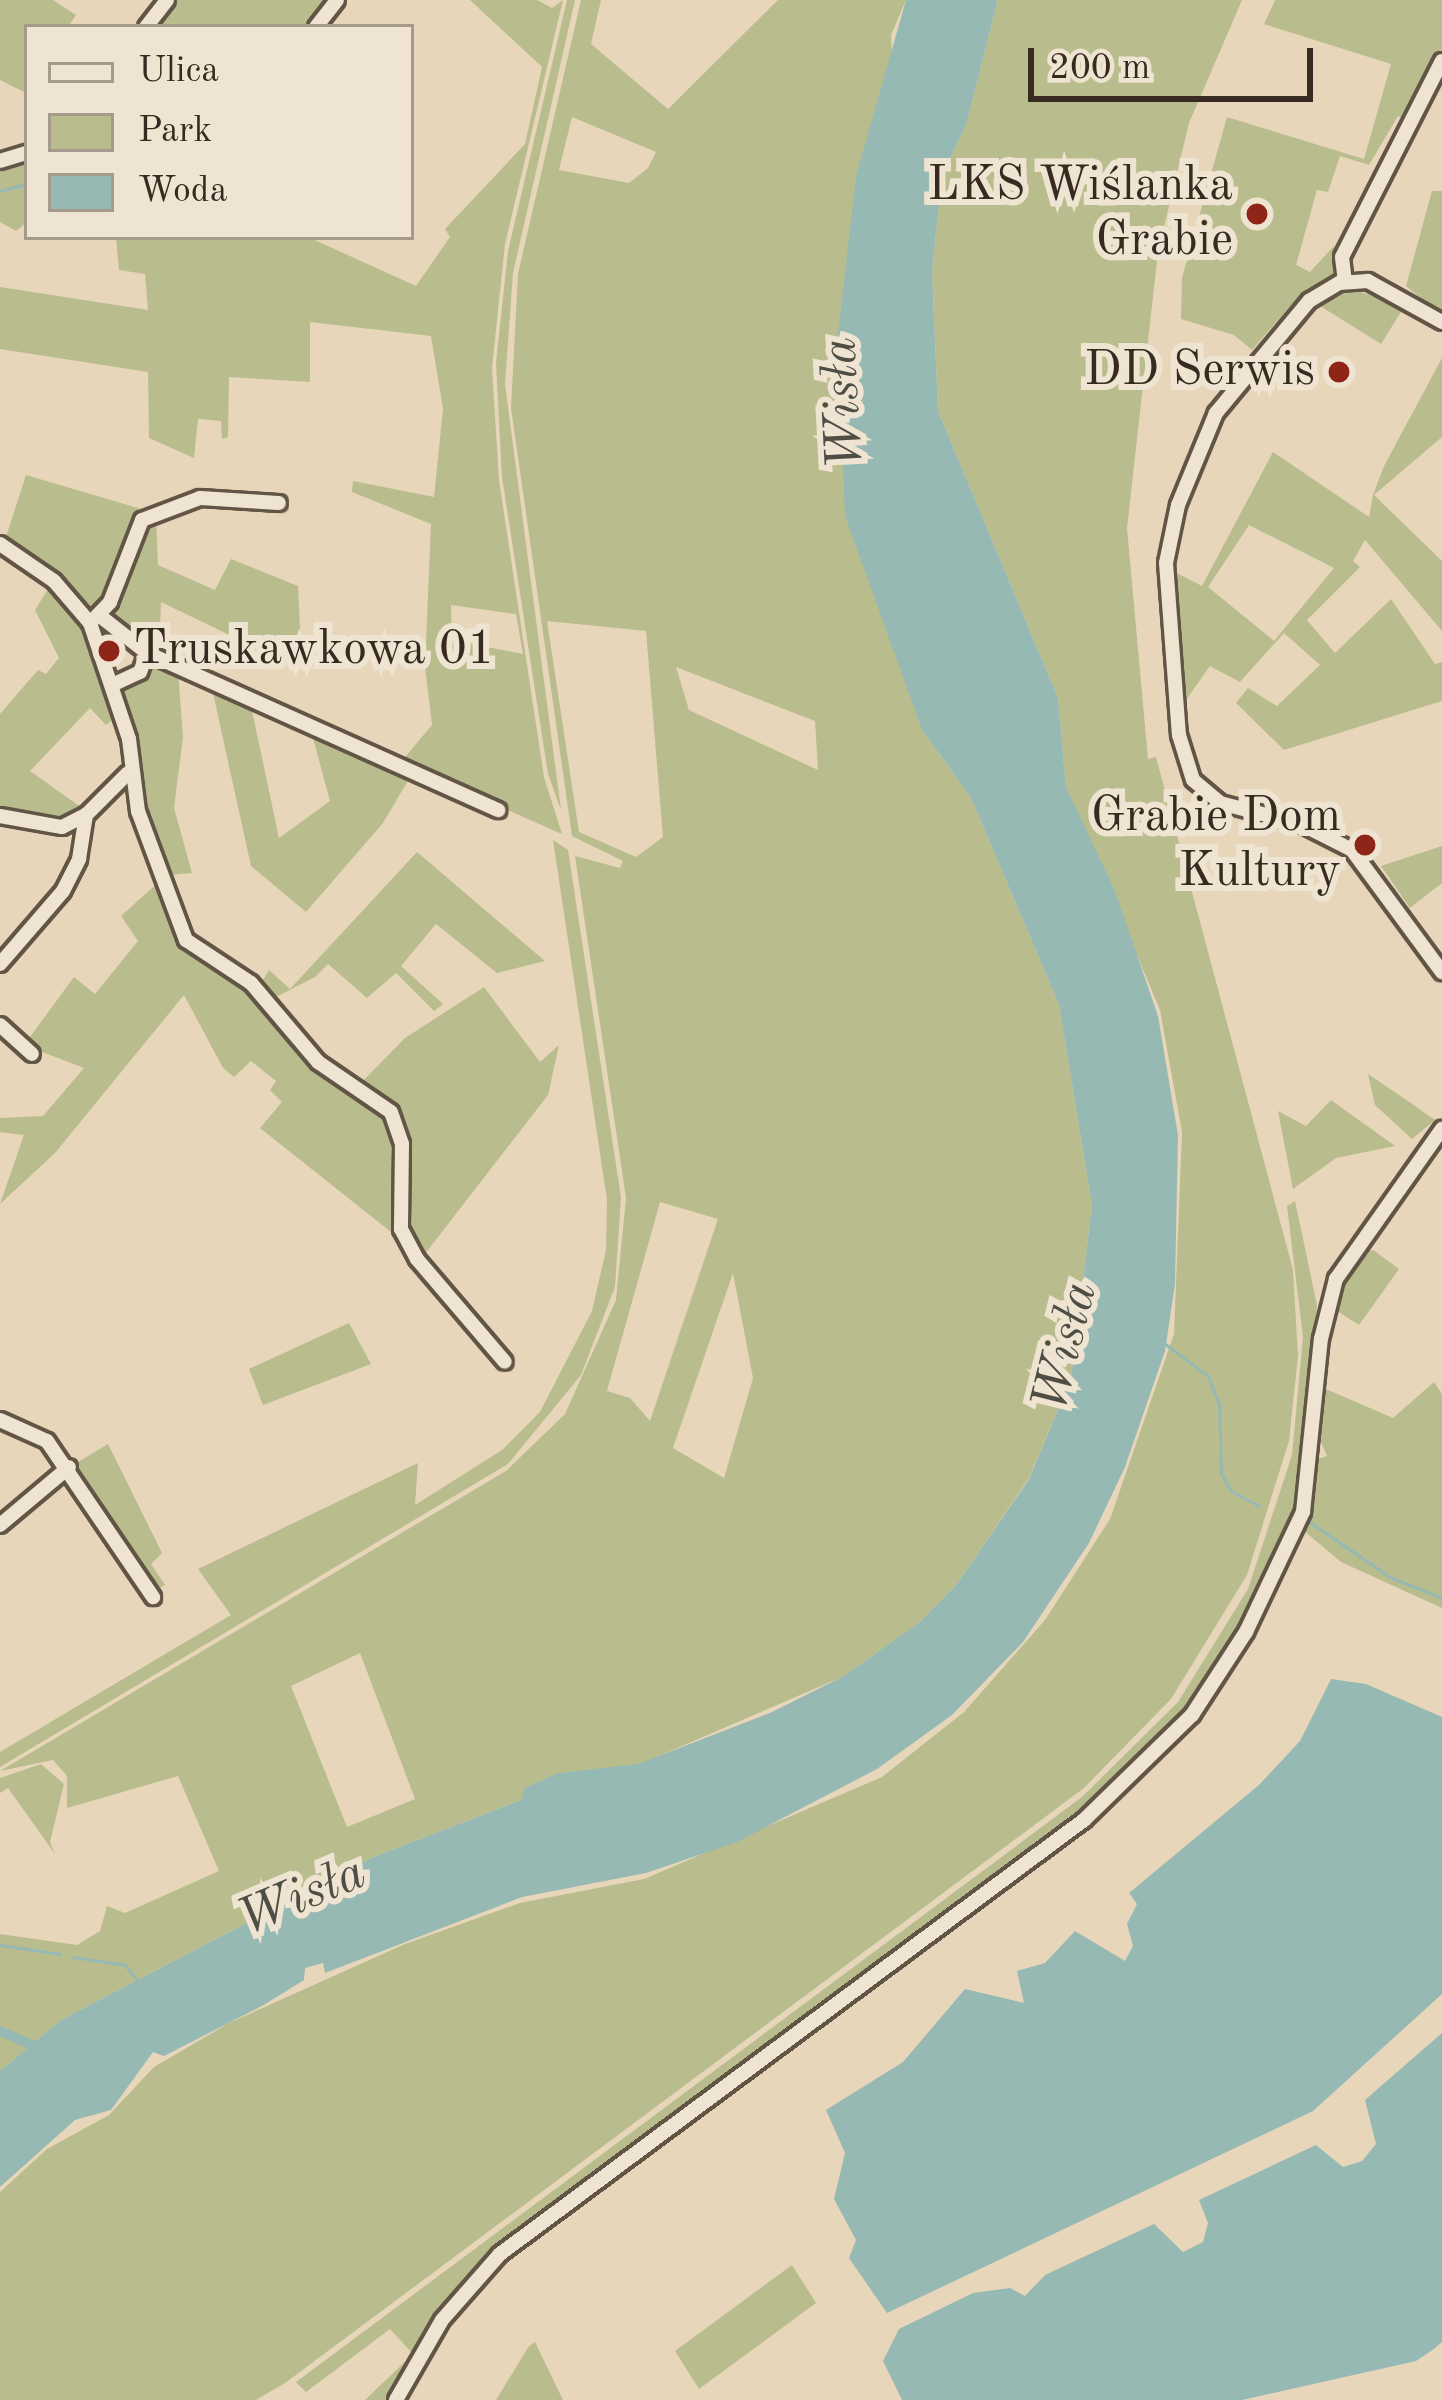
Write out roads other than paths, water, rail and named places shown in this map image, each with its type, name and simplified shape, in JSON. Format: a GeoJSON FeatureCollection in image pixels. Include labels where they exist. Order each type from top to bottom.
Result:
{"type":"FeatureCollection","features":[{"type":"Feature","properties":{"kind":"street"},"geometry":{"type":"LineString","coordinates":[[148,24],[167,0]]}},
{"type":"Feature","properties":{"kind":"street"},"geometry":{"type":"LineString","coordinates":[[318,24],[337,0]]}},
{"type":"Feature","properties":{"kind":"street"},"geometry":{"type":"LineString","coordinates":[[1345,282],[1342,257],[1442,61]]}},
{"type":"Feature","properties":{"kind":"street"},"geometry":{"type":"LineString","coordinates":[[1442,322],[1386,286],[1345,282],[1309,301],[1235,383],[1178,505],[1166,582],[1180,735],[1193,780],[1214,800],[1301,824],[1352,850],[1442,972]]}},
{"type":"Feature","properties":{"kind":"street"},"geometry":{"type":"LineString","coordinates":[[279,502],[200,498],[142,520],[95,620],[129,740],[128,773],[186,940],[250,983],[318,1062],[391,1112],[402,1144],[401,1229],[417,1259],[506,1361]]}},
{"type":"Feature","properties":{"kind":"street"},"geometry":{"type":"LineString","coordinates":[[0,544],[54,581],[95,620],[146,653],[498,810]]}},
{"type":"Feature","properties":{"kind":"street"},"geometry":{"type":"LineString","coordinates":[[114,684],[140,672],[146,653]]}},
{"type":"Feature","properties":{"kind":"street"},"geometry":{"type":"LineString","coordinates":[[0,816],[50,828],[86,815],[128,773]]}},
{"type":"Feature","properties":{"kind":"street"},"geometry":{"type":"LineString","coordinates":[[0,964],[72,875],[86,815]]}},
{"type":"Feature","properties":{"kind":"street"},"geometry":{"type":"LineString","coordinates":[[0,1025],[32,1054]]}},
{"type":"Feature","properties":{"kind":"street"},"geometry":{"type":"LineString","coordinates":[[397,2400],[442,2320],[490,2263],[1084,1820],[1192,1715],[1246,1632],[1303,1512],[1321,1339],[1336,1279],[1442,1130]]}},
{"type":"Feature","properties":{"kind":"street"},"geometry":{"type":"LineString","coordinates":[[0,1420],[47,1441],[69,1467],[104,1534],[153,1598]]}},
{"type":"Feature","properties":{"kind":"street"},"geometry":{"type":"LineString","coordinates":[[0,1525],[69,1467]]}},
{"type":"Feature","properties":{"kind":"water","name":"Wisła"},"geometry":{"type":"Polygon","coordinates":[[[906,0],[998,0],[966,125],[942,176],[932,271],[938,411],[1058,698],[1066,787],[1115,891],[1158,1016],[1178,1135],[1175,1284],[1165,1351],[1125,1467],[1089,1543],[1023,1642],[952,1715],[877,1769],[737,1842],[646,1873],[522,1897],[325,1973],[323,1963],[305,1968],[304,1980],[262,2006],[164,2056],[153,2052],[111,2110],[75,2120],[0,2187],[0,2071],[61,2020],[371,1858],[521,1800],[525,1788],[558,1773],[638,1764],[770,1713],[842,1677],[920,1622],[956,1585],[1029,1479],[1071,1378],[1092,1205],[1059,1005],[971,798],[922,730],[845,516],[838,335],[856,176],[906,0]]]}},
{"type":"Feature","properties":{"kind":"water"},"geometry":{"type":"Polygon","coordinates":[[[1331,1679],[1366,1684],[1442,1717],[1442,1994],[1313,2111],[887,2313],[849,2258],[856,2240],[834,2199],[845,2153],[826,2110],[903,2062],[965,1989],[1024,2003],[1017,1971],[1045,1963],[1075,1931],[1125,1961],[1133,1946],[1127,1924],[1137,1904],[1129,1893],[1259,1785],[1300,1741],[1331,1679]]]}},
{"type":"Feature","properties":{"kind":"water"},"geometry":{"type":"Polygon","coordinates":[[[1442,2033],[1442,2342],[1434,2349],[1416,2361],[1242,2400],[902,2400],[883,2361],[899,2329],[973,2293],[1010,2288],[1025,2296],[1045,2275],[1154,2224],[1183,2252],[1203,2242],[1208,2223],[1199,2200],[1316,2145],[1343,2167],[1362,2161],[1376,2144],[1365,2100],[1442,2033]]]}},
{"type":"Feature","properties":{"kind":"waterway"},"geometry":{"type":"LineString","coordinates":[[0,191],[24,185]]}},
{"type":"Feature","properties":{"kind":"waterway"},"geometry":{"type":"LineString","coordinates":[[1164,1343],[1208,1376],[1219,1404],[1221,1473],[1231,1491],[1259,1506]]}},
{"type":"Feature","properties":{"kind":"waterway"},"geometry":{"type":"LineString","coordinates":[[1305,1519],[1390,1577],[1442,1598]]}},
{"type":"Feature","properties":{"kind":"waterway"},"geometry":{"type":"LineString","coordinates":[[0,1945],[60,1954]]}},
{"type":"Feature","properties":{"kind":"waterway"},"geometry":{"type":"LineString","coordinates":[[73,1957],[125,1965],[136,1979]]}},
{"type":"Feature","properties":{"kind":"waterway"},"geometry":{"type":"LineString","coordinates":[[0,2031],[41,2049]]}},
{"type":"Feature","properties":{"kind":"place","name":"LKS Wiślanka Grabie"},"geometry":{"type":"Point","coordinates":[1257,214]}},
{"type":"Feature","properties":{"kind":"place","name":"DD Serwis"},"geometry":{"type":"Point","coordinates":[1339,372]}},
{"type":"Feature","properties":{"kind":"place","name":"Truskawkowa 01"},"geometry":{"type":"Point","coordinates":[109,651]}},
{"type":"Feature","properties":{"kind":"place","name":"Grabie Dom Kultury"},"geometry":{"type":"Point","coordinates":[1365,845]}}]}
